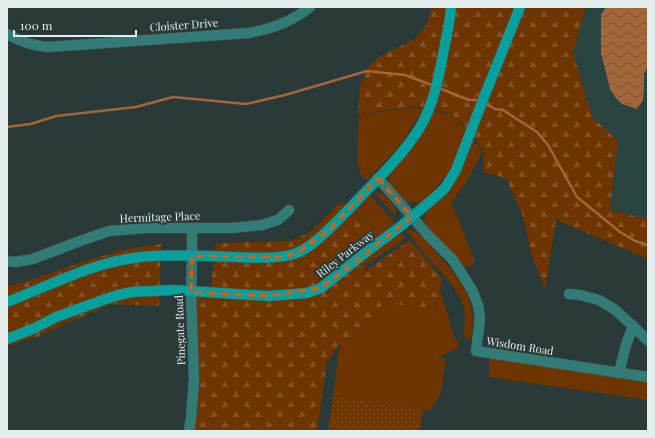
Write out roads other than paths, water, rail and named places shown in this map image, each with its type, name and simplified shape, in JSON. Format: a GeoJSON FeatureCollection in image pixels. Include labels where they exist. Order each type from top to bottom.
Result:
{"type":"FeatureCollection","features":[{"type":"Feature","properties":{"kind":"street","name":"Cloister Drive"},"geometry":{"type":"LineString","coordinates":[[7,34],[22,42],[48,47],[248,33],[276,27],[296,17],[310,7]]}},
{"type":"Feature","properties":{"kind":"street"},"geometry":{"type":"LineString","coordinates":[[7,302],[102,264],[142,257],[279,257],[296,254],[309,246],[330,229],[386,170],[408,145],[420,128],[431,104],[438,78],[451,7]]}},
{"type":"Feature","properties":{"kind":"street","name":"Riley Parkway"},"geometry":{"type":"LineString","coordinates":[[7,339],[35,328],[56,317],[118,295],[132,292],[152,290],[268,296],[307,293],[321,288],[412,217],[445,188],[456,170],[520,7]]}},
{"type":"Feature","properties":{"kind":"street","name":"Wisdom Road"},"geometry":{"type":"LineString","coordinates":[[378,178],[426,233],[453,260],[472,290],[478,305],[480,319],[476,351],[648,377]]}},
{"type":"Feature","properties":{"kind":"street","name":"Hermitage Place"},"geometry":{"type":"LineString","coordinates":[[7,261],[15,262],[33,259],[110,231],[145,228],[232,228],[262,226],[278,220],[289,210]]}},
{"type":"Feature","properties":{"kind":"street","name":"Pinegate Road"},"geometry":{"type":"LineString","coordinates":[[189,431],[194,380],[191,292],[192,228]]}},
{"type":"Feature","properties":{"kind":"street"},"geometry":{"type":"LineString","coordinates":[[569,294],[580,295],[598,300],[614,309],[648,341]]}},
{"type":"Feature","properties":{"kind":"street"},"geometry":{"type":"LineString","coordinates":[[618,373],[633,326]]}},
{"type":"Feature","properties":{"kind":"water"},"geometry":{"type":"Polygon","coordinates":[[[606,7],[648,7],[648,66],[644,74],[643,100],[637,109],[622,104],[610,89],[601,53],[601,15],[606,7]]]}},
{"type":"Feature","properties":{"kind":"waterway"},"geometry":{"type":"LineString","coordinates":[[7,127],[31,124],[56,116],[136,107],[173,97],[246,104],[285,95],[367,71],[405,75],[432,85]]}},
{"type":"Feature","properties":{"kind":"waterway"},"geometry":{"type":"LineString","coordinates":[[441,89],[469,100],[481,100]]}},
{"type":"Feature","properties":{"kind":"waterway"},"geometry":{"type":"LineString","coordinates":[[486,104],[495,109],[503,110],[537,132],[548,145],[577,197],[620,232],[635,241],[648,245]]}}]}
